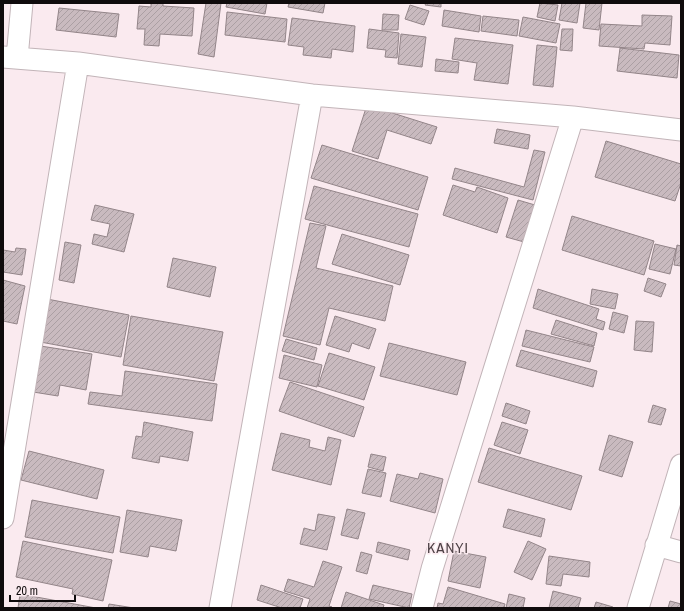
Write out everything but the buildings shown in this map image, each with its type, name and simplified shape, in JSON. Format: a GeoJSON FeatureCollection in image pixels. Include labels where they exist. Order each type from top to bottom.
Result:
{"type":"FeatureCollection","features":[{"type":"Feature","properties":{"kind":"street"},"geometry":{"type":"LineString","coordinates":[[22,3],[10,58],[78,63],[312,95],[573,117],[681,130]]}},
{"type":"Feature","properties":{"kind":"street"},"geometry":{"type":"LineString","coordinates":[[3,518],[78,63]]}},
{"type":"Feature","properties":{"kind":"street"},"geometry":{"type":"LineString","coordinates":[[220,608],[312,95]]}},
{"type":"Feature","properties":{"kind":"street"},"geometry":{"type":"LineString","coordinates":[[422,608],[432,569],[573,117]]}},
{"type":"Feature","properties":{"kind":"street"},"geometry":{"type":"LineString","coordinates":[[638,608],[681,465]]}},
{"type":"Feature","properties":{"kind":"street"},"geometry":{"type":"LineString","coordinates":[[656,545],[681,552]]}},
{"type":"Feature","properties":{"kind":"district","name":"KANYI"},"geometry":{"type":"Point","coordinates":[448,547]}}]}
